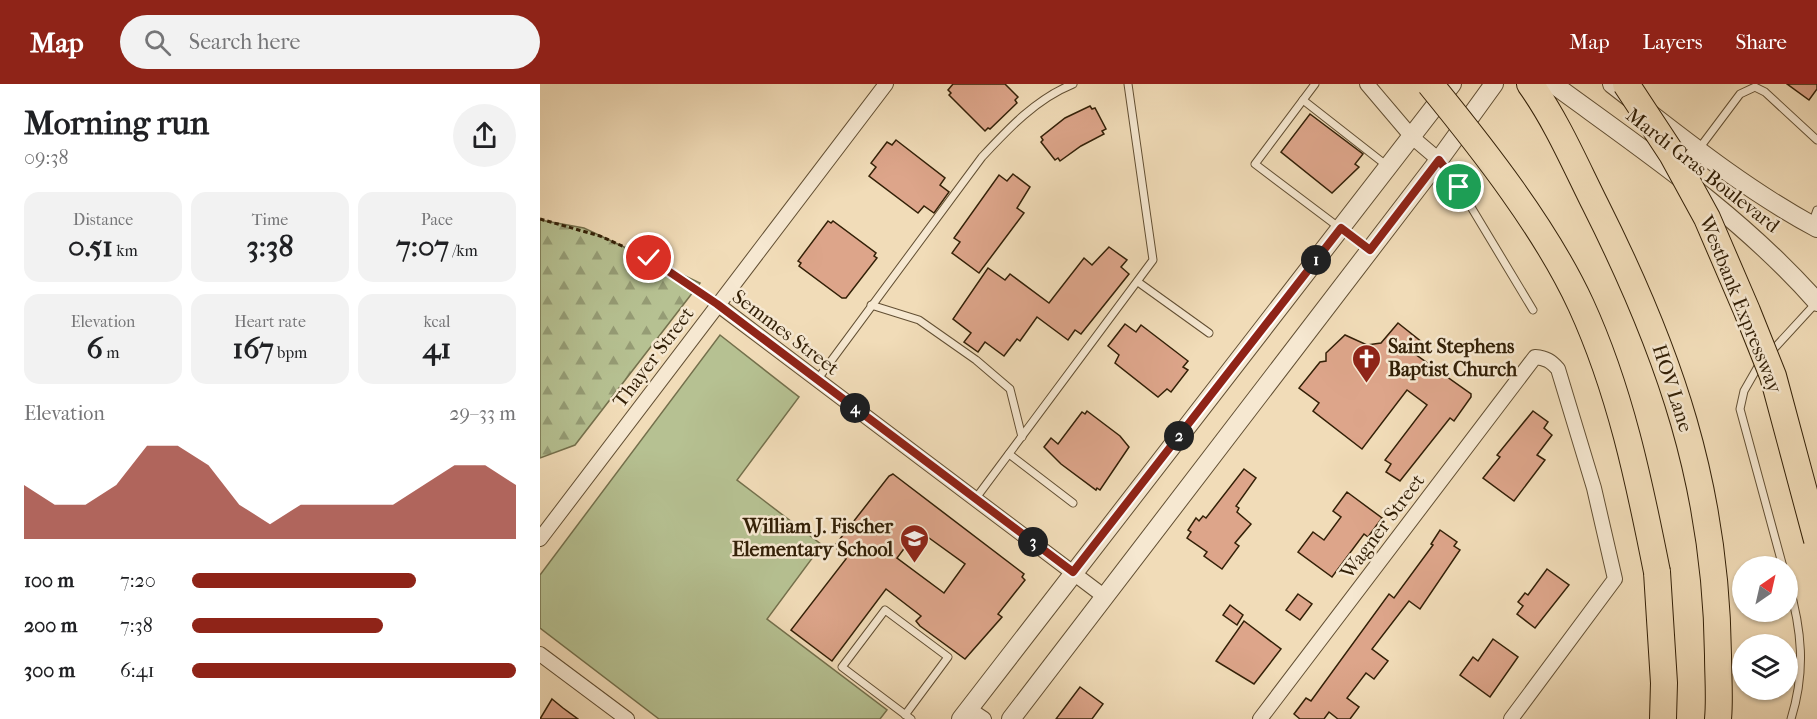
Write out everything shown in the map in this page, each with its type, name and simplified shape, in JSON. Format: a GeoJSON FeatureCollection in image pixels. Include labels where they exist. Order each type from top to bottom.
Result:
{"type":"FeatureCollection","features":[{"type":"Feature","properties":{"kind":"highway"},"geometry":{"type":"LineString","coordinates":[[1430,84],[1467,130],[1532,220],[1581,304],[1612,387],[1638,475],[1658,572],[1664,683],[1663,719]]}},
{"type":"Feature","properties":{"kind":"highway","name":"HOV Lane"},"geometry":{"type":"LineString","coordinates":[[1530,84],[1541,99],[1579,171],[1627,268],[1651,323],[1687,428],[1713,558],[1718,616],[1718,719]]}},
{"type":"Feature","properties":{"kind":"highway","name":"Westbank Expressway"},"geometry":{"type":"LineString","coordinates":[[1626,84],[1677,163],[1707,218],[1748,310],[1785,416],[1817,540]]}},
{"type":"Feature","properties":{"kind":"highway"},"geometry":{"type":"LineString","coordinates":[[1653,719],[1664,683]]}},
{"type":"Feature","properties":{"kind":"street","name":"Thayer Street"},"geometry":{"type":"LineString","coordinates":[[540,539],[886,84]]}},
{"type":"Feature","properties":{"kind":"street"},"geometry":{"type":"LineString","coordinates":[[1367,84],[1412,137],[1439,160]]}},
{"type":"Feature","properties":{"kind":"street"},"geometry":{"type":"LineString","coordinates":[[971,716],[1073,572],[1452,84]]}},
{"type":"Feature","properties":{"kind":"street"},"geometry":{"type":"LineString","coordinates":[[1011,719],[1439,160],[1494,84]]}},
{"type":"Feature","properties":{"kind":"street","name":"Mardi Gras Boulevard"},"geometry":{"type":"LineString","coordinates":[[1553,84],[1735,220],[1781,261],[1817,302]]}},
{"type":"Feature","properties":{"kind":"street","name":"Mardi Gras Boulevard"},"geometry":{"type":"LineString","coordinates":[[1612,84],[1782,209],[1815,221]]}},
{"type":"Feature","properties":{"kind":"street","name":"Semmes Street"},"geometry":{"type":"LineString","coordinates":[[717,304],[1105,597]]}},
{"type":"Feature","properties":{"kind":"street","name":"Wagner Street"},"geometry":{"type":"LineString","coordinates":[[1260,719],[1535,357],[1550,360],[1558,369],[1594,488],[1615,579],[1511,719]]}},
{"type":"Feature","properties":{"kind":"street"},"geometry":{"type":"LineString","coordinates":[[540,654],[627,719]]}},
{"type":"Feature","properties":{"kind":"lane"},"geometry":{"type":"LineString","coordinates":[[818,380],[960,185],[1012,123],[1056,91],[1073,84]]}},
{"type":"Feature","properties":{"kind":"lane"},"geometry":{"type":"LineString","coordinates":[[976,498],[1153,260],[1128,84]]}},
{"type":"Feature","properties":{"kind":"lane"},"geometry":{"type":"LineString","coordinates":[[1315,84],[1255,164],[1370,250]]}},
{"type":"Feature","properties":{"kind":"lane"},"geometry":{"type":"LineString","coordinates":[[1679,176],[1740,94],[1755,87],[1765,92],[1817,140]]}},
{"type":"Feature","properties":{"kind":"lane"},"geometry":{"type":"LineString","coordinates":[[1303,100],[1389,167]]}},
{"type":"Feature","properties":{"kind":"lane"},"geometry":{"type":"LineString","coordinates":[[1439,160],[1459,187],[1533,310]]}},
{"type":"Feature","properties":{"kind":"lane"},"geometry":{"type":"LineString","coordinates":[[1138,282],[1209,333]]}},
{"type":"Feature","properties":{"kind":"lane"},"geometry":{"type":"LineString","coordinates":[[1780,556],[1740,409],[1750,376],[1817,302]]}},
{"type":"Feature","properties":{"kind":"lane"},"geometry":{"type":"LineString","coordinates":[[871,305],[919,320],[976,360],[1010,389],[1022,437]]}},
{"type":"Feature","properties":{"kind":"lane"},"geometry":{"type":"LineString","coordinates":[[1009,454],[1073,503]]}},
{"type":"Feature","properties":{"kind":"lane"},"geometry":{"type":"LineString","coordinates":[[885,610],[948,657],[908,717],[842,667],[885,610]]}},
{"type":"Feature","properties":{"kind":"lane"},"geometry":{"type":"LineString","coordinates":[[1791,719],[1801,680],[1802,656],[1798,616]]}},
{"type":"Feature","properties":{"kind":"path","name":"Semmes Street"},"geometry":{"type":"LineString","coordinates":[[540,219],[600,236],[649,258],[717,304]]}},
{"type":"Feature","properties":{"kind":"green space"},"geometry":{"type":"Polygon","coordinates":[[[540,220],[584,228],[700,283],[575,445],[540,458],[540,220]]]}},
{"type":"Feature","properties":{"kind":"green space"},"geometry":{"type":"Polygon","coordinates":[[[720,335],[799,397],[737,480],[822,545],[767,619],[887,710],[880,719],[659,719],[540,628],[540,575],[720,335]]]}},
{"type":"Feature","properties":{"kind":"building"},"geometry":{"type":"Polygon","coordinates":[[[953,84],[1005,84],[1018,97],[1015,100],[1017,103],[985,131],[949,95],[951,93],[948,90],[953,84]]]}},
{"type":"Feature","properties":{"kind":"building"},"geometry":{"type":"Polygon","coordinates":[[[1787,84],[1817,84],[1817,89],[1809,100],[1787,84]]]}},
{"type":"Feature","properties":{"kind":"building"},"geometry":{"type":"Polygon","coordinates":[[[1090,106],[1092,109],[1095,108],[1106,129],[1102,131],[1104,134],[1081,146],[1060,161],[1058,158],[1055,160],[1041,142],[1043,140],[1041,137],[1065,118],[1090,106]]]}},
{"type":"Feature","properties":{"kind":"building"},"geometry":{"type":"Polygon","coordinates":[[[1310,114],[1363,154],[1355,164],[1359,167],[1332,193],[1281,152],[1310,114]]]}},
{"type":"Feature","properties":{"kind":"building"},"geometry":{"type":"Polygon","coordinates":[[[896,140],[945,178],[940,185],[949,192],[934,213],[924,206],[918,213],[869,176],[876,167],[871,163],[887,142],[892,145],[896,140]]]}},
{"type":"Feature","properties":{"kind":"building"},"geometry":{"type":"Polygon","coordinates":[[[1013,174],[1030,187],[1017,208],[1024,213],[979,273],[952,253],[960,242],[954,238],[999,175],[1007,181],[1013,174]]]}},
{"type":"Feature","properties":{"kind":"building"},"geometry":{"type":"Polygon","coordinates":[[[828,221],[831,223],[833,221],[876,253],[874,256],[877,258],[846,298],[842,298],[799,266],[801,263],[798,261],[828,221]]]}},
{"type":"Feature","properties":{"kind":"building"},"geometry":{"type":"Polygon","coordinates":[[[1109,247],[1127,260],[1121,267],[1129,274],[1081,334],[1075,330],[1068,340],[1037,317],[1020,341],[1017,339],[1004,356],[985,342],[978,352],[964,342],[971,333],[953,319],[988,268],[1005,280],[1010,274],[1049,303],[1084,258],[1092,265],[1109,247]]]}},
{"type":"Feature","properties":{"kind":"building"},"geometry":{"type":"Polygon","coordinates":[[[1398,323],[1423,343],[1415,354],[1471,394],[1454,421],[1450,418],[1400,481],[1386,472],[1391,464],[1385,460],[1427,405],[1407,390],[1362,449],[1313,411],[1319,403],[1299,388],[1320,362],[1326,361],[1326,353],[1345,335],[1367,345],[1381,343],[1398,323]]]}},
{"type":"Feature","properties":{"kind":"building"},"geometry":{"type":"Polygon","coordinates":[[[1125,324],[1136,332],[1141,325],[1188,361],[1183,367],[1188,370],[1171,392],[1167,389],[1158,397],[1115,363],[1119,355],[1108,346],[1125,324]]]}},
{"type":"Feature","properties":{"kind":"building"},"geometry":{"type":"Polygon","coordinates":[[[1087,411],[1120,436],[1129,447],[1100,490],[1097,488],[1096,490],[1061,464],[1044,447],[1051,438],[1058,444],[1082,412],[1085,414],[1087,411]]]}},
{"type":"Feature","properties":{"kind":"building"},"geometry":{"type":"Polygon","coordinates":[[[1533,411],[1548,422],[1544,428],[1552,435],[1537,455],[1545,460],[1514,501],[1483,478],[1500,457],[1497,455],[1533,411]]]}},
{"type":"Feature","properties":{"kind":"building"},"geometry":{"type":"Polygon","coordinates":[[[1244,469],[1256,478],[1236,506],[1239,508],[1237,512],[1251,524],[1235,543],[1239,546],[1222,569],[1204,556],[1207,552],[1187,538],[1191,532],[1188,530],[1196,518],[1199,521],[1203,516],[1206,518],[1244,469]]]}},
{"type":"Feature","properties":{"kind":"building"},"geometry":{"type":"Polygon","coordinates":[[[893,474],[1024,574],[1022,577],[1025,580],[998,614],[1002,617],[965,659],[920,626],[916,621],[921,616],[886,589],[832,661],[791,630],[846,559],[838,553],[836,544],[889,476],[893,474]],[[918,530],[897,558],[944,593],[965,564],[918,530]]]}},
{"type":"Feature","properties":{"kind":"building"},"geometry":{"type":"Polygon","coordinates":[[[1347,492],[1382,518],[1368,537],[1364,534],[1332,577],[1298,552],[1313,532],[1324,540],[1341,517],[1333,511],[1347,492]]]}},
{"type":"Feature","properties":{"kind":"building"},"geometry":{"type":"Polygon","coordinates":[[[1440,530],[1457,542],[1454,546],[1460,550],[1420,609],[1409,601],[1372,649],[1388,661],[1374,679],[1366,673],[1347,698],[1359,707],[1350,719],[1338,719],[1329,712],[1324,719],[1300,719],[1294,714],[1306,698],[1311,701],[1389,594],[1394,598],[1433,545],[1431,544],[1440,530]]]}},
{"type":"Feature","properties":{"kind":"building"},"geometry":{"type":"Polygon","coordinates":[[[1547,569],[1569,585],[1535,628],[1517,614],[1523,606],[1518,602],[1525,593],[1528,595],[1547,569]]]}},
{"type":"Feature","properties":{"kind":"building"},"geometry":{"type":"Polygon","coordinates":[[[1298,594],[1312,604],[1300,620],[1286,610],[1298,594]]]}},
{"type":"Feature","properties":{"kind":"building"},"geometry":{"type":"Polygon","coordinates":[[[1230,605],[1243,615],[1237,625],[1223,615],[1230,605]]]}},
{"type":"Feature","properties":{"kind":"building"},"geometry":{"type":"Polygon","coordinates":[[[1244,621],[1281,649],[1254,684],[1216,661],[1244,621]]]}},
{"type":"Feature","properties":{"kind":"building"},"geometry":{"type":"Polygon","coordinates":[[[1493,639],[1518,657],[1490,697],[1460,675],[1473,657],[1478,661],[1493,639]]]}},
{"type":"Feature","properties":{"kind":"building"},"geometry":{"type":"Polygon","coordinates":[[[1080,687],[1103,704],[1092,719],[1056,719],[1080,687]]]}},
{"type":"Feature","properties":{"kind":"building"},"geometry":{"type":"Polygon","coordinates":[[[552,699],[563,708],[578,719],[540,719],[552,699]]]}},
{"type":"Feature","properties":{"kind":"place","name":"Saint Stephens Baptist Church"},"geometry":{"type":"Point","coordinates":[1367,384]}},
{"type":"Feature","properties":{"kind":"place","name":"William J. Fischer Elementary School"},"geometry":{"type":"Point","coordinates":[914,564]}},
{"type":"Feature","properties":{"kind":"route"},"geometry":{"type":"LineString","coordinates":[[649,258],[717,304],[1073,572],[1341,228],[1370,250],[1439,160],[1459,187]]}}]}
